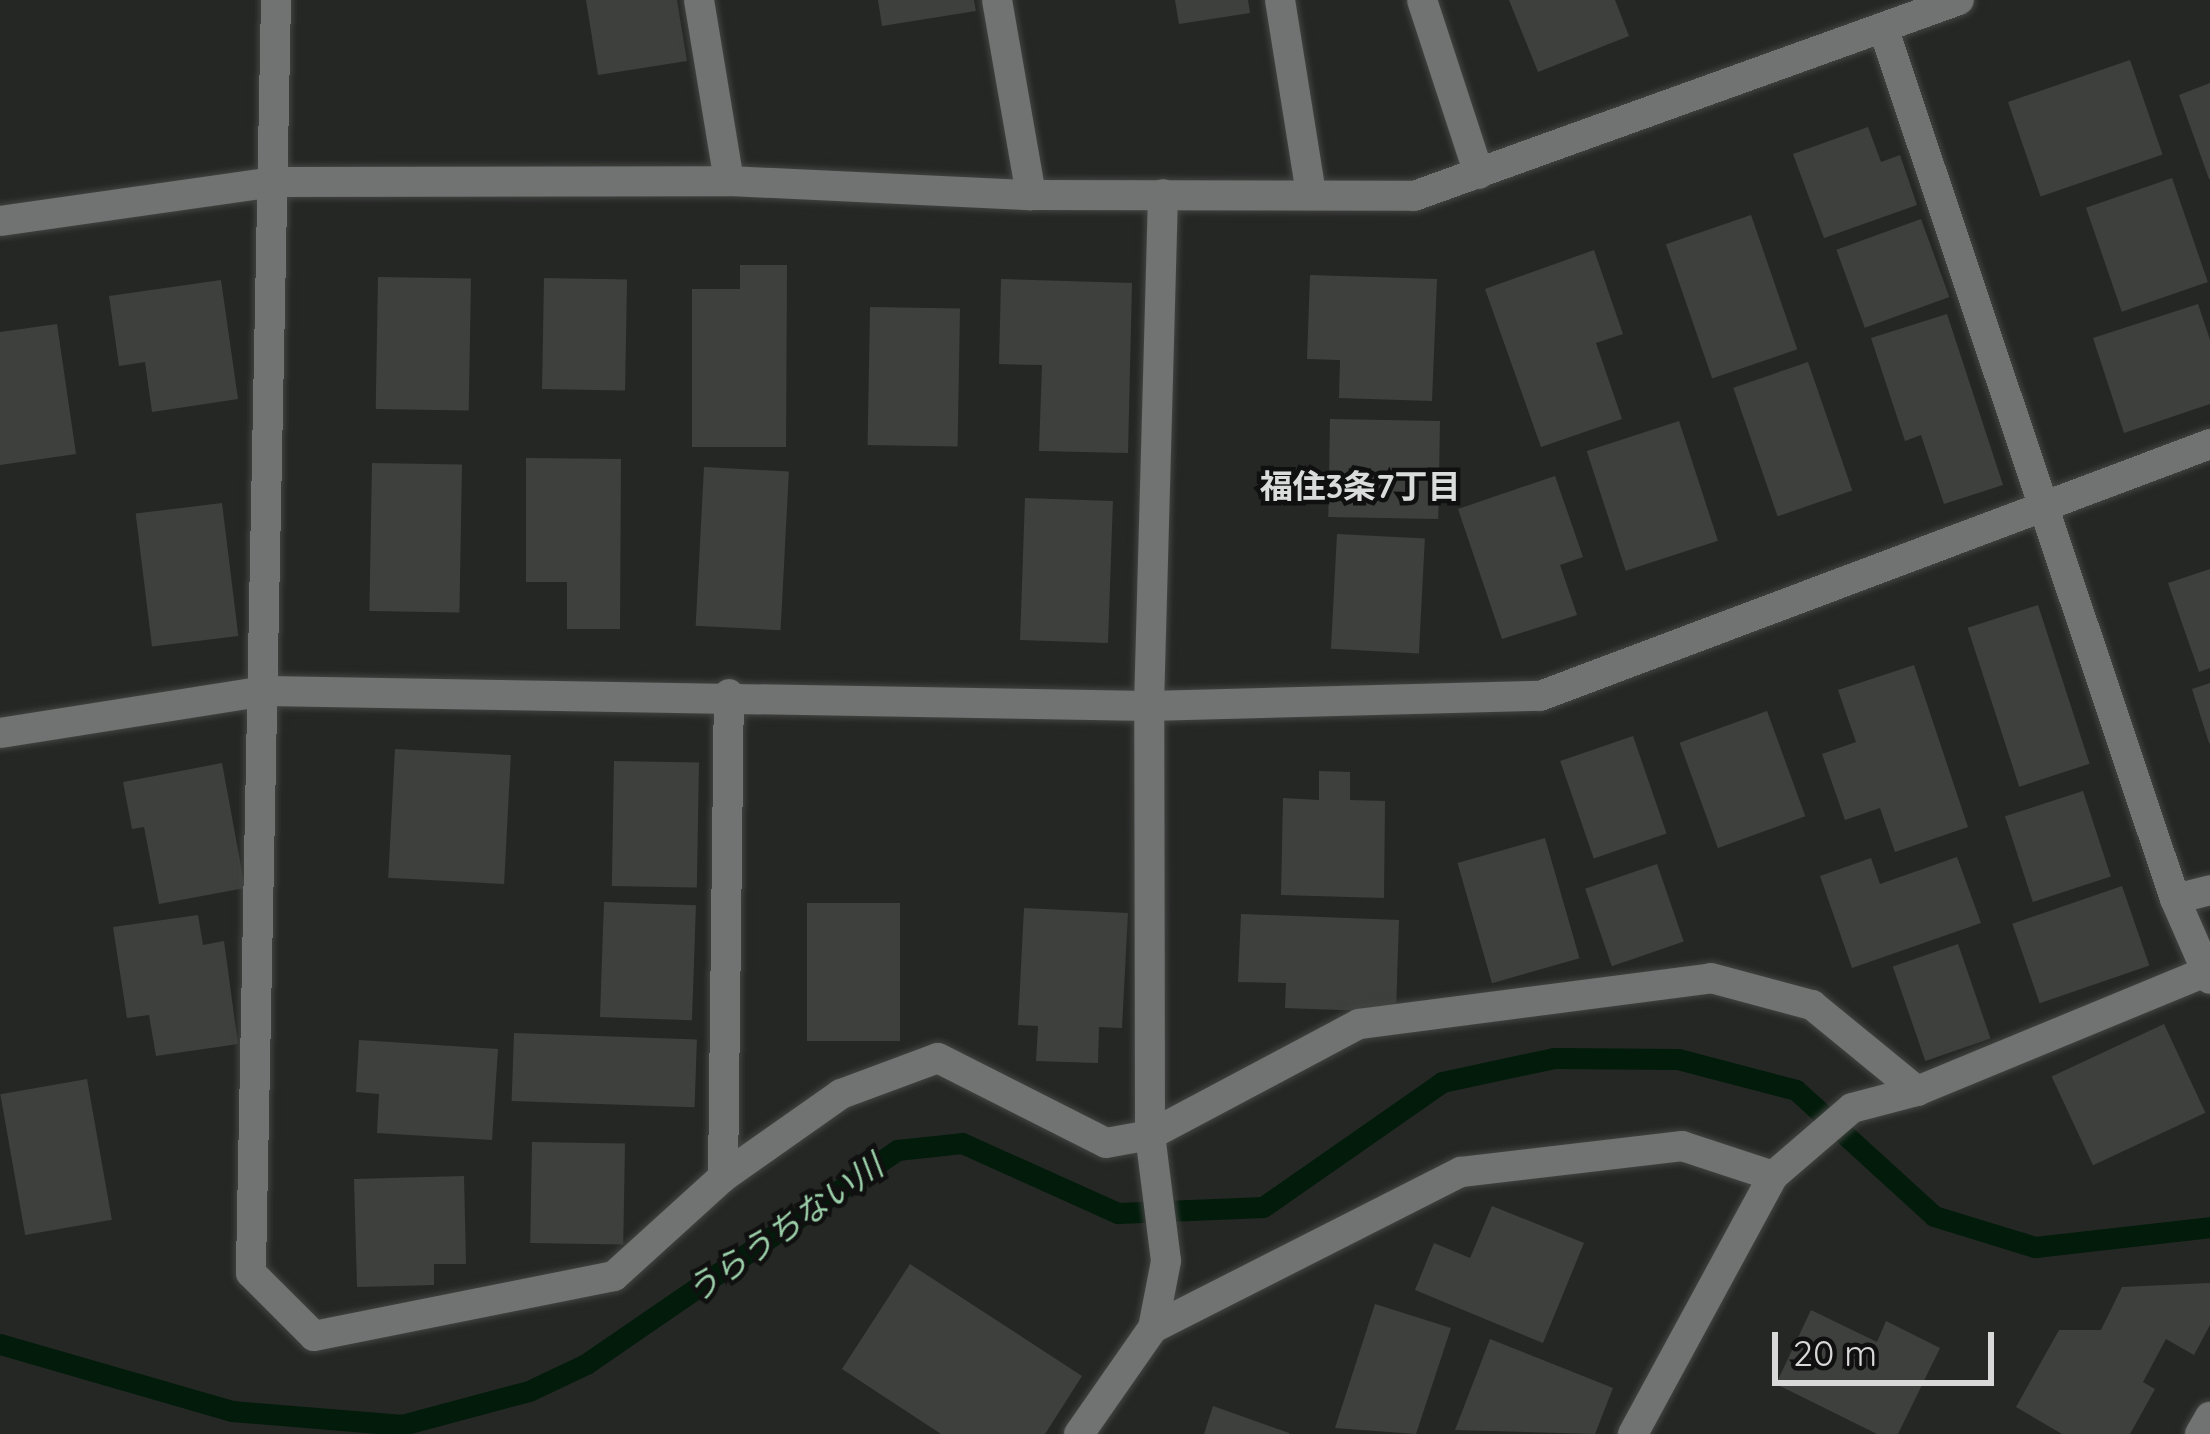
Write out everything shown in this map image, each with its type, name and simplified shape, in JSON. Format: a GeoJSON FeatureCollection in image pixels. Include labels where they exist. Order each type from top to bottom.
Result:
{"type":"FeatureCollection","features":[{"type":"Feature","properties":{"kind":"street"},"geometry":{"type":"LineString","coordinates":[[276,0],[251,1273],[314,1336],[614,1276],[723,1177],[841,1094],[938,1058],[1106,1142],[1152,1149],[1359,1024],[1711,978],[1812,1005],[1917,1091]]}},
{"type":"Feature","properties":{"kind":"street"},"geometry":{"type":"LineString","coordinates":[[699,0],[729,181]]}},
{"type":"Feature","properties":{"kind":"street"},"geometry":{"type":"LineString","coordinates":[[998,0],[1031,195]]}},
{"type":"Feature","properties":{"kind":"street"},"geometry":{"type":"LineString","coordinates":[[1280,0],[1311,194]]}},
{"type":"Feature","properties":{"kind":"street"},"geometry":{"type":"LineString","coordinates":[[1422,0],[1480,174]]}},
{"type":"Feature","properties":{"kind":"street"},"geometry":{"type":"LineString","coordinates":[[0,221],[274,182],[729,181],[1031,195],[1414,196],[1945,3]]}},
{"type":"Feature","properties":{"kind":"street"},"geometry":{"type":"LineString","coordinates":[[1633,1434],[1780,1168],[1852,1108],[1917,1091],[2208,976],[2174,899],[1884,29]]}},
{"type":"Feature","properties":{"kind":"street"},"geometry":{"type":"LineString","coordinates":[[1079,1434],[1153,1328],[1166,1261],[1152,1149],[1149,706],[1163,194]]}},
{"type":"Feature","properties":{"kind":"street"},"geometry":{"type":"LineString","coordinates":[[0,733],[266,692],[729,694],[1149,706],[1540,696],[2044,501],[2210,444]]}},
{"type":"Feature","properties":{"kind":"street"},"geometry":{"type":"LineString","coordinates":[[723,1177],[729,694]]}},
{"type":"Feature","properties":{"kind":"street"},"geometry":{"type":"LineString","coordinates":[[2174,899],[2210,890]]}},
{"type":"Feature","properties":{"kind":"street"},"geometry":{"type":"LineString","coordinates":[[1153,1328],[1461,1172],[1682,1146],[1780,1168]]}},
{"type":"Feature","properties":{"kind":"street"},"geometry":{"type":"LineString","coordinates":[[2200,1434],[2210,1417]]}},
{"type":"Feature","properties":{"kind":"building"},"geometry":{"type":"Polygon","coordinates":[[[586,0],[677,0],[687,61],[598,75],[586,0]]]}},
{"type":"Feature","properties":{"kind":"building"},"geometry":{"type":"Polygon","coordinates":[[[878,0],[974,0],[976,11],[882,26],[878,0]]]}},
{"type":"Feature","properties":{"kind":"building"},"geometry":{"type":"Polygon","coordinates":[[[1175,0],[1248,0],[1250,13],[1179,24],[1175,0]]]}},
{"type":"Feature","properties":{"kind":"building"},"geometry":{"type":"Polygon","coordinates":[[[1509,0],[1615,0],[1629,36],[1538,72],[1509,0]]]}},
{"type":"Feature","properties":{"kind":"building"},"geometry":{"type":"Polygon","coordinates":[[[2130,60],[2163,155],[2041,197],[2008,102],[2130,60]]]}},
{"type":"Feature","properties":{"kind":"building"},"geometry":{"type":"Polygon","coordinates":[[[2210,83],[2210,179],[2209,179],[2179,95],[2210,83]]]}},
{"type":"Feature","properties":{"kind":"building"},"geometry":{"type":"Polygon","coordinates":[[[1868,127],[1881,162],[1900,155],[1917,205],[1824,238],[1793,154],[1868,127]]]}},
{"type":"Feature","properties":{"kind":"building"},"geometry":{"type":"Polygon","coordinates":[[[2172,178],[2208,282],[2122,312],[2086,208],[2172,178]]]}},
{"type":"Feature","properties":{"kind":"building"},"geometry":{"type":"Polygon","coordinates":[[[1751,215],[1797,349],[1712,379],[1666,244],[1751,215]]]}},
{"type":"Feature","properties":{"kind":"building"},"geometry":{"type":"Polygon","coordinates":[[[1921,219],[1949,297],[1865,328],[1836,250],[1921,219]]]}},
{"type":"Feature","properties":{"kind":"building"},"geometry":{"type":"Polygon","coordinates":[[[1594,250],[1623,334],[1596,343],[1622,419],[1541,447],[1485,289],[1594,250]]]}},
{"type":"Feature","properties":{"kind":"building"},"geometry":{"type":"Polygon","coordinates":[[[740,265],[787,265],[786,447],[692,447],[692,289],[740,289],[740,265]]]}},
{"type":"Feature","properties":{"kind":"building"},"geometry":{"type":"Polygon","coordinates":[[[1310,275],[1437,279],[1432,401],[1339,398],[1340,360],[1307,359],[1310,275]]]}},
{"type":"Feature","properties":{"kind":"building"},"geometry":{"type":"Polygon","coordinates":[[[378,277],[471,279],[469,411],[376,409],[378,277]]]}},
{"type":"Feature","properties":{"kind":"building"},"geometry":{"type":"Polygon","coordinates":[[[544,278],[627,279],[625,390],[542,389],[544,278]]]}},
{"type":"Feature","properties":{"kind":"building"},"geometry":{"type":"Polygon","coordinates":[[[1001,279],[1132,283],[1128,453],[1039,451],[1042,365],[999,364],[1001,279]]]}},
{"type":"Feature","properties":{"kind":"building"},"geometry":{"type":"Polygon","coordinates":[[[221,280],[238,399],[152,412],[145,362],[119,366],[109,296],[221,280]]]}},
{"type":"Feature","properties":{"kind":"building"},"geometry":{"type":"Polygon","coordinates":[[[2198,304],[2210,340],[2210,404],[2124,433],[2093,338],[2198,304]]]}},
{"type":"Feature","properties":{"kind":"building"},"geometry":{"type":"Polygon","coordinates":[[[870,307],[960,309],[958,447],[868,445],[870,307]]]}},
{"type":"Feature","properties":{"kind":"building"},"geometry":{"type":"Polygon","coordinates":[[[1947,314],[2003,485],[1944,504],[1921,435],[1905,441],[1871,338],[1947,314]]]}},
{"type":"Feature","properties":{"kind":"building"},"geometry":{"type":"Polygon","coordinates":[[[57,324],[76,454],[0,465],[0,332],[57,324]]]}},
{"type":"Feature","properties":{"kind":"building"},"geometry":{"type":"Polygon","coordinates":[[[1808,362],[1852,491],[1778,516],[1733,388],[1808,362]]]}},
{"type":"Feature","properties":{"kind":"building"},"geometry":{"type":"Polygon","coordinates":[[[1330,419],[1440,421],[1438,519],[1328,517],[1330,419]]]}},
{"type":"Feature","properties":{"kind":"building"},"geometry":{"type":"Polygon","coordinates":[[[1679,421],[1718,541],[1626,571],[1587,451],[1679,421]]]}},
{"type":"Feature","properties":{"kind":"building"},"geometry":{"type":"Polygon","coordinates":[[[526,458],[621,459],[620,629],[567,629],[567,582],[526,582],[526,458]]]}},
{"type":"Feature","properties":{"kind":"building"},"geometry":{"type":"Polygon","coordinates":[[[372,463],[462,465],[459,613],[369,611],[372,463]]]}},
{"type":"Feature","properties":{"kind":"building"},"geometry":{"type":"Polygon","coordinates":[[[704,467],[789,471],[781,630],[696,626],[704,467]]]}},
{"type":"Feature","properties":{"kind":"building"},"geometry":{"type":"Polygon","coordinates":[[[1555,476],[1583,557],[1560,565],[1577,615],[1502,639],[1458,509],[1555,476]]]}},
{"type":"Feature","properties":{"kind":"building"},"geometry":{"type":"Polygon","coordinates":[[[1025,498],[1113,501],[1108,643],[1020,640],[1025,498]]]}},
{"type":"Feature","properties":{"kind":"building"},"geometry":{"type":"Polygon","coordinates":[[[222,503],[238,636],[152,647],[136,514],[222,503]]]}},
{"type":"Feature","properties":{"kind":"building"},"geometry":{"type":"Polygon","coordinates":[[[1337,534],[1425,539],[1419,653],[1331,649],[1337,534]]]}},
{"type":"Feature","properties":{"kind":"building"},"geometry":{"type":"Polygon","coordinates":[[[2210,569],[2210,668],[2199,672],[2168,583],[2210,569]]]}},
{"type":"Feature","properties":{"kind":"building"},"geometry":{"type":"Polygon","coordinates":[[[2038,605],[2090,764],[2019,787],[1968,628],[2038,605]]]}},
{"type":"Feature","properties":{"kind":"building"},"geometry":{"type":"Polygon","coordinates":[[[1914,665],[1968,827],[1895,852],[1880,808],[1845,820],[1822,754],[1856,742],[1838,690],[1914,665]]]}},
{"type":"Feature","properties":{"kind":"building"},"geometry":{"type":"Polygon","coordinates":[[[2210,683],[2210,743],[2209,743],[2192,689],[2210,683]]]}},
{"type":"Feature","properties":{"kind":"building"},"geometry":{"type":"Polygon","coordinates":[[[1767,711],[1805,816],[1718,848],[1680,743],[1767,711]]]}},
{"type":"Feature","properties":{"kind":"building"},"geometry":{"type":"Polygon","coordinates":[[[1633,736],[1667,833],[1594,858],[1560,761],[1633,736]]]}},
{"type":"Feature","properties":{"kind":"building"},"geometry":{"type":"Polygon","coordinates":[[[395,749],[511,755],[504,884],[388,878],[395,749]]]}},
{"type":"Feature","properties":{"kind":"building"},"geometry":{"type":"Polygon","coordinates":[[[614,761],[699,762],[697,887],[612,886],[614,761]]]}},
{"type":"Feature","properties":{"kind":"building"},"geometry":{"type":"Polygon","coordinates":[[[222,763],[245,888],[159,904],[144,827],[132,829],[123,782],[222,763]]]}},
{"type":"Feature","properties":{"kind":"building"},"geometry":{"type":"Polygon","coordinates":[[[1319,771],[1350,772],[1350,800],[1385,801],[1384,898],[1281,895],[1283,798],[1319,800],[1319,771]]]}},
{"type":"Feature","properties":{"kind":"building"},"geometry":{"type":"Polygon","coordinates":[[[2083,791],[2111,877],[2033,902],[2005,816],[2083,791]]]}},
{"type":"Feature","properties":{"kind":"building"},"geometry":{"type":"Polygon","coordinates":[[[1545,838],[1579,958],[1492,983],[1458,863],[1545,838]]]}},
{"type":"Feature","properties":{"kind":"building"},"geometry":{"type":"Polygon","coordinates":[[[1957,857],[1981,923],[1852,968],[1820,876],[1871,858],[1880,884],[1957,857]]]}},
{"type":"Feature","properties":{"kind":"building"},"geometry":{"type":"Polygon","coordinates":[[[1657,864],[1684,942],[1612,966],[1585,889],[1657,864]]]}},
{"type":"Feature","properties":{"kind":"building"},"geometry":{"type":"Polygon","coordinates":[[[2122,886],[2149,965],[2040,1003],[2012,924],[2122,886]]]}},
{"type":"Feature","properties":{"kind":"building"},"geometry":{"type":"Polygon","coordinates":[[[604,902],[696,905],[692,1020],[600,1017],[604,902]]]}},
{"type":"Feature","properties":{"kind":"building"},"geometry":{"type":"Polygon","coordinates":[[[807,903],[900,903],[900,1041],[807,1041],[807,903]]]}},
{"type":"Feature","properties":{"kind":"building"},"geometry":{"type":"Polygon","coordinates":[[[1024,908],[1128,913],[1122,1028],[1099,1027],[1098,1063],[1036,1061],[1038,1026],[1018,1025],[1024,908]]]}},
{"type":"Feature","properties":{"kind":"building"},"geometry":{"type":"Polygon","coordinates":[[[1241,914],[1399,920],[1396,1012],[1285,1008],[1286,983],[1238,982],[1241,914]]]}},
{"type":"Feature","properties":{"kind":"building"},"geometry":{"type":"Polygon","coordinates":[[[198,915],[203,945],[224,941],[238,1044],[156,1056],[149,1015],[127,1018],[113,927],[198,915]]]}},
{"type":"Feature","properties":{"kind":"building"},"geometry":{"type":"Polygon","coordinates":[[[1958,944],[1991,1039],[1925,1061],[1893,966],[1958,944]]]}},
{"type":"Feature","properties":{"kind":"building"},"geometry":{"type":"Polygon","coordinates":[[[2164,1024],[2205,1113],[2093,1165],[2052,1076],[2164,1024]]]}},
{"type":"Feature","properties":{"kind":"building"},"geometry":{"type":"Polygon","coordinates":[[[514,1033],[697,1039],[695,1107],[512,1101],[514,1033]]]}},
{"type":"Feature","properties":{"kind":"building"},"geometry":{"type":"Polygon","coordinates":[[[359,1040],[498,1049],[492,1140],[377,1133],[379,1094],[356,1092],[359,1040]]]}},
{"type":"Feature","properties":{"kind":"building"},"geometry":{"type":"Polygon","coordinates":[[[87,1079],[112,1220],[25,1235],[0,1094],[87,1079]]]}},
{"type":"Feature","properties":{"kind":"building"},"geometry":{"type":"Polygon","coordinates":[[[532,1142],[625,1144],[623,1245],[530,1243],[532,1142]]]}},
{"type":"Feature","properties":{"kind":"building"},"geometry":{"type":"Polygon","coordinates":[[[464,1176],[466,1264],[434,1264],[434,1285],[357,1287],[354,1179],[464,1176]]]}},
{"type":"Feature","properties":{"kind":"building"},"geometry":{"type":"Polygon","coordinates":[[[1492,1206],[1584,1243],[1543,1343],[1415,1290],[1434,1243],[1470,1258],[1492,1206]]]}},
{"type":"Feature","properties":{"kind":"building"},"geometry":{"type":"Polygon","coordinates":[[[910,1264],[1082,1376],[1045,1434],[941,1434],[842,1369],[910,1264]]]}},
{"type":"Feature","properties":{"kind":"building"},"geometry":{"type":"Polygon","coordinates":[[[2210,1283],[2210,1325],[2194,1355],[2166,1339],[2143,1382],[2155,1389],[2130,1434],[2062,1434],[2016,1407],[2059,1330],[2101,1330],[2122,1287],[2210,1283]]]}},
{"type":"Feature","properties":{"kind":"building"},"geometry":{"type":"Polygon","coordinates":[[[1375,1304],[1451,1328],[1416,1434],[1335,1428],[1375,1304]]]}},
{"type":"Feature","properties":{"kind":"building"},"geometry":{"type":"Polygon","coordinates":[[[1811,1310],[1877,1342],[1886,1321],[1940,1348],[1898,1434],[1877,1434],[1776,1384],[1811,1310]]]}},
{"type":"Feature","properties":{"kind":"building"},"geometry":{"type":"Polygon","coordinates":[[[1490,1339],[1613,1388],[1595,1434],[1455,1430],[1490,1339]]]}},
{"type":"Feature","properties":{"kind":"building"},"geometry":{"type":"Polygon","coordinates":[[[1213,1406],[1289,1433],[1289,1434],[1204,1434],[1213,1406]]]}},
{"type":"Feature","properties":{"kind":"waterway","name":"うらうちない川"},"geometry":{"type":"LineString","coordinates":[[0,1344],[232,1411],[402,1425],[529,1391],[586,1364],[897,1150],[962,1143],[1118,1213],[1263,1207],[1442,1082],[1554,1058],[1678,1059],[1796,1090],[1934,1216],[2035,1247],[2210,1227]]}},
{"type":"Feature","properties":{"kind":"district","name":"福住3条7丁目"},"geometry":{"type":"Point","coordinates":[1360,486]}}]}
